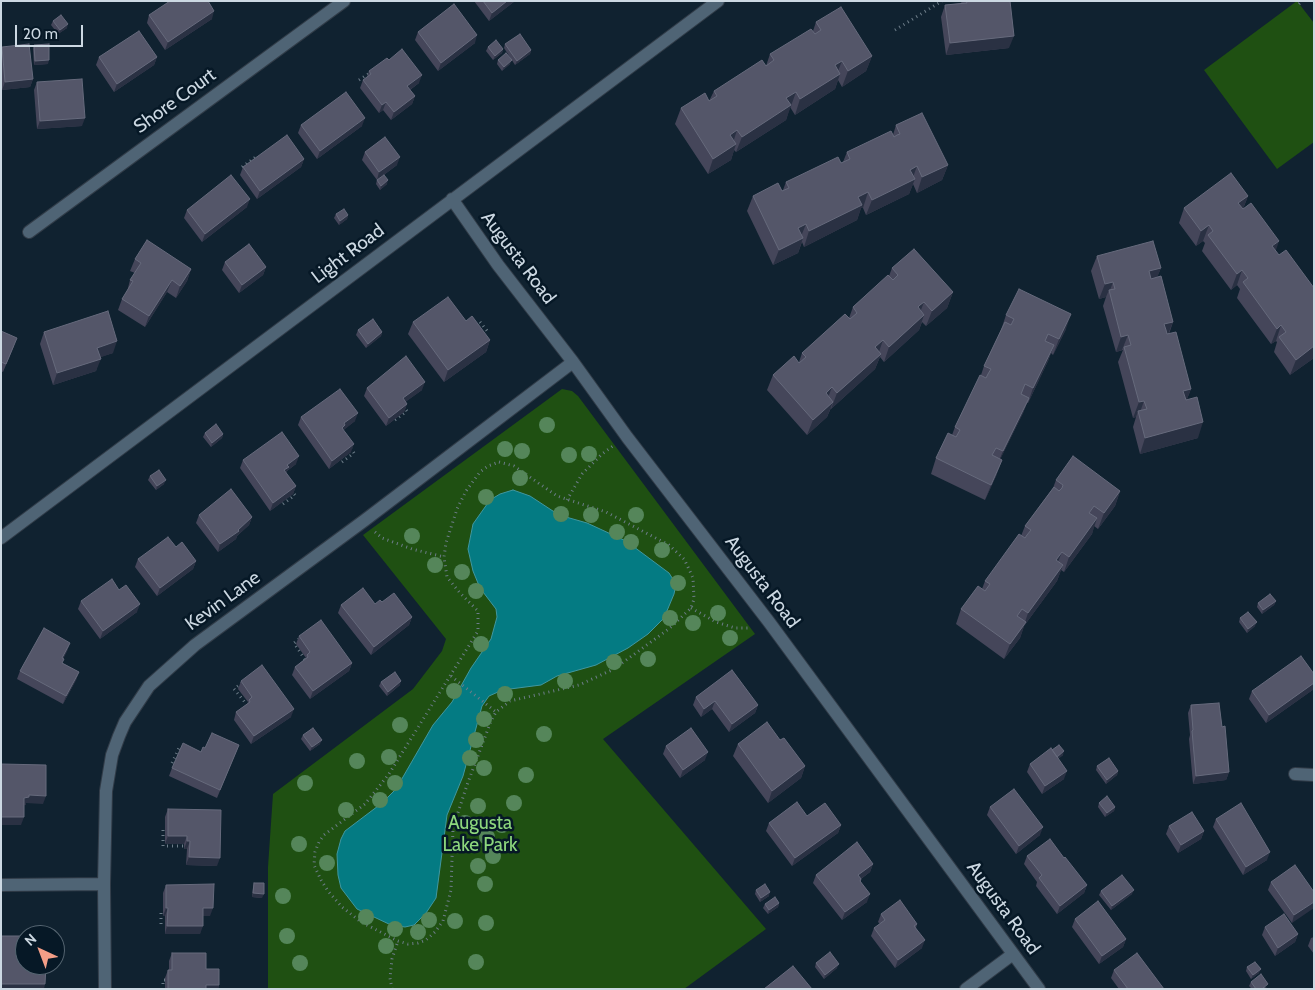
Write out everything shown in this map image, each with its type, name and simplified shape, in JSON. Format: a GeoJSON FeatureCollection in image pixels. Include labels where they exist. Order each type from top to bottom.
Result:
{"type":"FeatureCollection","features":[{"type":"Feature","properties":{"kind":"street","name":"Shore Court"},"geometry":{"type":"LineString","coordinates":[[29,232],[344,1]]}},
{"type":"Feature","properties":{"kind":"street","name":"Light Road"},"geometry":{"type":"LineString","coordinates":[[1,538],[452,199],[700,6],[718,1]]}},
{"type":"Feature","properties":{"kind":"street","name":"Augusta Road"},"geometry":{"type":"LineString","coordinates":[[452,199],[498,265],[769,622],[1039,989]]}},
{"type":"Feature","properties":{"kind":"street","name":"Kevin Lane"},"geometry":{"type":"LineString","coordinates":[[104,989],[106,791],[112,755],[125,722],[149,686],[195,645],[372,515],[573,362]]}},
{"type":"Feature","properties":{"kind":"street"},"geometry":{"type":"LineString","coordinates":[[1295,774],[1314,775]]}},
{"type":"Feature","properties":{"kind":"street"},"geometry":{"type":"LineString","coordinates":[[1,885],[104,884]]}},
{"type":"Feature","properties":{"kind":"street"},"geometry":{"type":"LineString","coordinates":[[966,989],[1013,954]]}},
{"type":"Feature","properties":{"kind":"path"},"geometry":{"type":"LineString","coordinates":[[895,30],[942,1]]}},
{"type":"Feature","properties":{"kind":"path"},"geometry":{"type":"LineString","coordinates":[[360,80],[372,70],[374,73]]}},
{"type":"Feature","properties":{"kind":"path"},"geometry":{"type":"LineString","coordinates":[[242,167],[256,156],[260,160]]}},
{"type":"Feature","properties":{"kind":"path"},"geometry":{"type":"LineString","coordinates":[[470,330],[480,322],[488,332]]}},
{"type":"Feature","properties":{"kind":"path"},"geometry":{"type":"LineString","coordinates":[[395,420],[407,411],[402,404]]}},
{"type":"Feature","properties":{"kind":"path"},"geometry":{"type":"LineString","coordinates":[[342,462],[354,453],[345,441]]}},
{"type":"Feature","properties":{"kind":"path"},"geometry":{"type":"LineString","coordinates":[[568,500],[582,474],[590,465],[614,446]]}},
{"type":"Feature","properties":{"kind":"path"},"geometry":{"type":"LineString","coordinates":[[499,462],[514,466],[552,493],[568,500],[606,512],[675,550],[684,559],[693,578],[694,599],[690,608],[670,628],[614,669],[579,685],[510,701],[496,712],[464,792],[453,828],[451,890],[443,921],[426,940],[408,944],[398,941],[361,922],[342,907],[328,891],[314,865],[318,842],[324,835],[353,814],[376,791],[389,774],[478,631],[480,616],[476,607],[456,590],[447,577],[444,557],[446,543],[457,509],[466,491],[480,472],[493,463],[499,462]]}},
{"type":"Feature","properties":{"kind":"path"},"geometry":{"type":"LineString","coordinates":[[283,504],[295,495],[286,483]]}},
{"type":"Feature","properties":{"kind":"path"},"geometry":{"type":"LineString","coordinates":[[372,530],[382,538],[412,549],[444,557]]}},
{"type":"Feature","properties":{"kind":"path"},"geometry":{"type":"LineString","coordinates":[[690,608],[716,622],[735,628],[750,628]]}},
{"type":"Feature","properties":{"kind":"path"},"geometry":{"type":"LineString","coordinates":[[306,634],[294,643],[306,661]]}},
{"type":"Feature","properties":{"kind":"path"},"geometry":{"type":"LineString","coordinates":[[451,676],[496,712]]}},
{"type":"Feature","properties":{"kind":"path"},"geometry":{"type":"LineString","coordinates":[[247,679],[234,689],[248,706]]}},
{"type":"Feature","properties":{"kind":"path"},"geometry":{"type":"LineString","coordinates":[[172,763],[179,748],[186,751]]}},
{"type":"Feature","properties":{"kind":"path"},"geometry":{"type":"LineString","coordinates":[[163,830],[163,846],[184,846]]}},
{"type":"Feature","properties":{"kind":"path"},"geometry":{"type":"LineString","coordinates":[[161,924],[161,911],[163,911]]}},
{"type":"Feature","properties":{"kind":"path"},"geometry":{"type":"LineString","coordinates":[[392,989],[390,984],[392,959],[398,941]]}},
{"type":"Feature","properties":{"kind":"path"},"geometry":{"type":"LineString","coordinates":[[164,989],[165,980]]}},
{"type":"Feature","properties":{"kind":"path"},"geometry":{"type":"LineString","coordinates":[[386,989],[390,984]]}},
{"type":"Feature","properties":{"kind":"green space"},"geometry":{"type":"Polygon","coordinates":[[[1297,1],[1314,23],[1314,142],[1277,169],[1204,70],[1297,1]]]}},
{"type":"Feature","properties":{"kind":"green space","name":"Augusta Lake Park"},"geometry":{"type":"Polygon","coordinates":[[[562,389],[572,391],[578,396],[755,634],[603,739],[766,929],[684,989],[268,989],[268,867],[273,794],[413,689],[442,651],[446,639],[363,535],[562,389]]]}},
{"type":"Feature","properties":{"kind":"shaded area"},"geometry":{"type":"Polygon","coordinates":[[[513,490],[530,496],[559,515],[587,523],[626,541],[669,573],[676,584],[674,594],[664,618],[648,634],[628,648],[596,665],[557,676],[541,685],[510,689],[489,696],[482,706],[463,776],[447,815],[436,898],[426,913],[414,925],[405,927],[391,925],[357,909],[341,888],[337,854],[341,839],[345,831],[382,803],[396,789],[433,725],[452,702],[471,668],[491,639],[497,617],[496,609],[480,588],[473,571],[468,549],[473,524],[490,500],[500,494],[513,490]]]}},
{"type":"Feature","properties":{"kind":"building"},"geometry":{"type":"Polygon","coordinates":[[[170,1],[208,1],[214,11],[168,42],[149,15],[170,1]]]}},
{"type":"Feature","properties":{"kind":"building"},"geometry":{"type":"Polygon","coordinates":[[[483,1],[507,1],[492,13],[483,1]]]}},
{"type":"Feature","properties":{"kind":"building"},"geometry":{"type":"Polygon","coordinates":[[[966,1],[1010,1],[1014,36],[950,43],[945,5],[967,3],[966,1]]]}},
{"type":"Feature","properties":{"kind":"building"},"geometry":{"type":"Polygon","coordinates":[[[454,4],[477,35],[441,63],[418,32],[454,4]]]}},
{"type":"Feature","properties":{"kind":"building"},"geometry":{"type":"Polygon","coordinates":[[[841,7],[872,56],[848,71],[842,61],[835,65],[840,74],[800,99],[796,92],[786,98],[791,105],[742,137],[737,130],[730,135],[736,144],[713,159],[681,108],[705,93],[709,101],[717,96],[714,91],[762,60],[766,66],[774,60],[770,54],[811,29],[815,34],[821,30],[816,22],[841,7]]]}},
{"type":"Feature","properties":{"kind":"building"},"geometry":{"type":"Polygon","coordinates":[[[61,15],[68,24],[60,30],[53,21],[61,15]]]}},
{"type":"Feature","properties":{"kind":"building"},"geometry":{"type":"Polygon","coordinates":[[[139,31],[157,57],[117,84],[99,57],[139,31]]]}},
{"type":"Feature","properties":{"kind":"building"},"geometry":{"type":"Polygon","coordinates":[[[520,34],[531,50],[517,61],[505,44],[520,34]]]}},
{"type":"Feature","properties":{"kind":"building"},"geometry":{"type":"Polygon","coordinates":[[[496,40],[503,49],[495,56],[488,47],[496,40]]]}},
{"type":"Feature","properties":{"kind":"building"},"geometry":{"type":"Polygon","coordinates":[[[29,44],[33,79],[5,82],[2,47],[29,44]]]}},
{"type":"Feature","properties":{"kind":"building"},"geometry":{"type":"Polygon","coordinates":[[[49,44],[49,60],[35,61],[34,45],[49,44]]]}},
{"type":"Feature","properties":{"kind":"building"},"geometry":{"type":"Polygon","coordinates":[[[402,49],[422,75],[407,86],[415,96],[394,112],[386,102],[382,105],[363,80],[371,74],[369,71],[387,58],[389,60],[402,49]]]}},
{"type":"Feature","properties":{"kind":"building"},"geometry":{"type":"Polygon","coordinates":[[[506,53],[512,60],[504,67],[498,60],[506,53]]]}},
{"type":"Feature","properties":{"kind":"building"},"geometry":{"type":"Polygon","coordinates":[[[82,79],[85,118],[40,121],[37,82],[82,79]]]}},
{"type":"Feature","properties":{"kind":"building"},"geometry":{"type":"Polygon","coordinates":[[[346,92],[365,118],[320,151],[301,125],[346,92]]]}},
{"type":"Feature","properties":{"kind":"building"},"geometry":{"type":"Polygon","coordinates":[[[922,113],[948,165],[922,177],[917,166],[910,170],[915,179],[872,200],[868,192],[858,197],[862,205],[809,231],[806,224],[798,228],[803,238],[779,250],[753,196],[778,183],[782,191],[789,188],[786,182],[838,157],[841,163],[850,159],[847,152],[891,131],[894,137],[900,134],[896,125],[922,113]]]}},
{"type":"Feature","properties":{"kind":"building"},"geometry":{"type":"Polygon","coordinates":[[[287,135],[304,159],[260,191],[243,167],[287,135]]]}},
{"type":"Feature","properties":{"kind":"building"},"geometry":{"type":"Polygon","coordinates":[[[385,137],[400,157],[379,172],[365,152],[385,137]]]}},
{"type":"Feature","properties":{"kind":"building"},"geometry":{"type":"Polygon","coordinates":[[[1231,173],[1248,196],[1238,203],[1243,209],[1251,203],[1279,241],[1272,246],[1279,255],[1286,250],[1314,288],[1314,346],[1296,360],[1279,337],[1286,332],[1281,325],[1277,329],[1243,282],[1248,278],[1242,270],[1237,274],[1208,235],[1213,231],[1209,225],[1201,231],[1184,208],[1231,173]]]}},
{"type":"Feature","properties":{"kind":"building"},"geometry":{"type":"Polygon","coordinates":[[[231,175],[250,199],[205,234],[187,210],[231,175]]]}},
{"type":"Feature","properties":{"kind":"building"},"geometry":{"type":"Polygon","coordinates":[[[384,175],[388,180],[381,186],[377,180],[384,175]]]}},
{"type":"Feature","properties":{"kind":"building"},"geometry":{"type":"Polygon","coordinates":[[[344,209],[348,215],[340,221],[336,214],[344,209]]]}},
{"type":"Feature","properties":{"kind":"building"},"geometry":{"type":"Polygon","coordinates":[[[147,240],[191,269],[180,286],[172,280],[149,316],[122,299],[133,281],[130,280],[141,263],[135,259],[147,240]]]}},
{"type":"Feature","properties":{"kind":"building"},"geometry":{"type":"Polygon","coordinates":[[[1153,241],[1161,268],[1149,271],[1151,279],[1161,276],[1173,322],[1164,324],[1167,334],[1176,332],[1191,389],[1183,391],[1186,400],[1197,397],[1203,422],[1145,438],[1138,411],[1147,409],[1144,401],[1139,402],[1124,347],[1131,345],[1128,335],[1121,337],[1109,290],[1115,289],[1113,282],[1105,284],[1097,256],[1153,241]]]}},
{"type":"Feature","properties":{"kind":"building"},"geometry":{"type":"Polygon","coordinates":[[[249,244],[266,267],[242,285],[225,262],[249,244]]]}},
{"type":"Feature","properties":{"kind":"building"},"geometry":{"type":"Polygon","coordinates":[[[914,249],[953,292],[932,311],[924,302],[920,305],[918,307],[924,315],[889,347],[883,340],[875,347],[881,354],[837,393],[832,387],[826,393],[833,402],[813,420],[773,375],[794,356],[799,363],[806,357],[802,353],[845,314],[850,319],[857,313],[853,307],[888,275],[893,280],[898,275],[892,268],[914,249]]]}},
{"type":"Feature","properties":{"kind":"building"},"geometry":{"type":"Polygon","coordinates":[[[1019,289],[1071,314],[1059,339],[1048,334],[1045,341],[1054,345],[1033,388],[1025,384],[1021,394],[1029,398],[1003,451],[996,448],[992,455],[1002,460],[991,485],[936,458],[948,433],[956,437],[960,430],[955,427],[980,375],[986,378],[991,369],[984,366],[1005,322],[1011,325],[1014,319],[1006,315],[1019,289]]]}},
{"type":"Feature","properties":{"kind":"building"},"geometry":{"type":"Polygon","coordinates":[[[448,297],[466,321],[472,316],[490,340],[448,370],[413,322],[448,297]]]}},
{"type":"Feature","properties":{"kind":"building"},"geometry":{"type":"Polygon","coordinates":[[[108,311],[117,341],[97,348],[101,359],[57,373],[44,332],[108,311]]]}},
{"type":"Feature","properties":{"kind":"building"},"geometry":{"type":"Polygon","coordinates":[[[373,319],[382,332],[368,344],[358,330],[373,319]]]}},
{"type":"Feature","properties":{"kind":"building"},"geometry":{"type":"Polygon","coordinates":[[[1,331],[17,338],[6,364],[1,362],[1,331]]]}},
{"type":"Feature","properties":{"kind":"building"},"geometry":{"type":"Polygon","coordinates":[[[406,356],[425,382],[403,398],[407,404],[389,418],[367,388],[406,356]]]}},
{"type":"Feature","properties":{"kind":"building"},"geometry":{"type":"Polygon","coordinates":[[[340,389],[358,413],[344,423],[345,425],[342,428],[354,444],[332,461],[301,417],[340,389]]]}},
{"type":"Feature","properties":{"kind":"building"},"geometry":{"type":"Polygon","coordinates":[[[216,424],[223,434],[212,443],[205,433],[216,424]]]}},
{"type":"Feature","properties":{"kind":"building"},"geometry":{"type":"Polygon","coordinates":[[[282,432],[299,456],[287,465],[289,467],[284,470],[296,486],[273,503],[243,460],[282,432]]]}},
{"type":"Feature","properties":{"kind":"building"},"geometry":{"type":"Polygon","coordinates":[[[1073,456],[1120,491],[1104,513],[1094,506],[1089,513],[1097,518],[1069,557],[1062,552],[1056,560],[1063,565],[1028,613],[1022,609],[1017,616],[1026,622],[1010,644],[961,609],[978,586],[985,591],[990,584],[985,581],[1019,534],[1025,538],[1031,530],[1025,526],[1054,487],[1059,491],[1062,488],[1063,485],[1056,480],[1073,456]]]}},
{"type":"Feature","properties":{"kind":"building"},"geometry":{"type":"Polygon","coordinates":[[[159,470],[166,480],[157,486],[150,476],[159,470]]]}},
{"type":"Feature","properties":{"kind":"building"},"geometry":{"type":"Polygon","coordinates":[[[231,489],[252,517],[239,531],[220,544],[199,515],[231,489]]]}},
{"type":"Feature","properties":{"kind":"building"},"geometry":{"type":"Polygon","coordinates":[[[168,537],[176,547],[182,542],[196,561],[160,588],[138,559],[168,537]]]}},
{"type":"Feature","properties":{"kind":"building"},"geometry":{"type":"Polygon","coordinates":[[[112,579],[119,590],[126,585],[140,604],[103,631],[81,601],[112,579]]]}},
{"type":"Feature","properties":{"kind":"building"},"geometry":{"type":"Polygon","coordinates":[[[363,588],[375,604],[380,600],[382,602],[394,593],[412,617],[374,647],[341,605],[363,588]]]}},
{"type":"Feature","properties":{"kind":"building"},"geometry":{"type":"Polygon","coordinates":[[[1270,594],[1276,601],[1263,610],[1258,603],[1270,594]]]}},
{"type":"Feature","properties":{"kind":"building"},"geometry":{"type":"Polygon","coordinates":[[[1248,612],[1257,622],[1248,629],[1240,618],[1248,612]]]}},
{"type":"Feature","properties":{"kind":"building"},"geometry":{"type":"Polygon","coordinates":[[[321,620],[352,663],[313,691],[295,667],[308,657],[307,655],[310,652],[299,636],[321,620]]]}},
{"type":"Feature","properties":{"kind":"building"},"geometry":{"type":"Polygon","coordinates":[[[44,628],[70,643],[62,658],[64,659],[62,663],[79,672],[66,696],[20,671],[44,628]]]}},
{"type":"Feature","properties":{"kind":"building"},"geometry":{"type":"Polygon","coordinates":[[[1301,656],[1314,674],[1314,683],[1269,715],[1252,691],[1301,656]]]}},
{"type":"Feature","properties":{"kind":"building"},"geometry":{"type":"Polygon","coordinates":[[[262,665],[294,709],[254,736],[236,712],[250,702],[249,700],[252,697],[241,681],[262,665]]]}},
{"type":"Feature","properties":{"kind":"building"},"geometry":{"type":"Polygon","coordinates":[[[732,670],[758,705],[732,724],[715,701],[704,709],[696,697],[732,670]]]}},
{"type":"Feature","properties":{"kind":"building"},"geometry":{"type":"Polygon","coordinates":[[[395,672],[401,681],[388,692],[381,682],[395,672]]]}},
{"type":"Feature","properties":{"kind":"building"},"geometry":{"type":"Polygon","coordinates":[[[1219,703],[1222,727],[1225,726],[1229,772],[1196,776],[1191,705],[1219,703]]]}},
{"type":"Feature","properties":{"kind":"building"},"geometry":{"type":"Polygon","coordinates":[[[767,722],[780,740],[784,738],[805,766],[772,791],[738,744],[767,722]]]}},
{"type":"Feature","properties":{"kind":"building"},"geometry":{"type":"Polygon","coordinates":[[[313,728],[322,740],[312,747],[303,735],[313,728]]]}},
{"type":"Feature","properties":{"kind":"building"},"geometry":{"type":"Polygon","coordinates":[[[691,728],[708,752],[683,770],[666,746],[691,728]]]}},
{"type":"Feature","properties":{"kind":"building"},"geometry":{"type":"Polygon","coordinates":[[[212,733],[239,745],[220,790],[172,768],[183,743],[201,752],[212,733]]]}},
{"type":"Feature","properties":{"kind":"building"},"geometry":{"type":"Polygon","coordinates":[[[1059,745],[1064,751],[1057,757],[1052,750],[1059,745]]]}},
{"type":"Feature","properties":{"kind":"building"},"geometry":{"type":"Polygon","coordinates":[[[1051,748],[1067,771],[1045,786],[1030,764],[1051,748]]]}},
{"type":"Feature","properties":{"kind":"building"},"geometry":{"type":"Polygon","coordinates":[[[1109,758],[1118,771],[1107,780],[1097,766],[1109,758]]]}},
{"type":"Feature","properties":{"kind":"building"},"geometry":{"type":"Polygon","coordinates":[[[1,764],[46,765],[46,796],[29,795],[29,797],[24,798],[24,817],[1,817],[1,764]]]}},
{"type":"Feature","properties":{"kind":"building"},"geometry":{"type":"Polygon","coordinates":[[[1014,789],[1043,827],[1019,846],[990,807],[1014,789]]]}},
{"type":"Feature","properties":{"kind":"building"},"geometry":{"type":"Polygon","coordinates":[[[1107,796],[1115,807],[1107,813],[1099,803],[1107,796]]]}},
{"type":"Feature","properties":{"kind":"building"},"geometry":{"type":"Polygon","coordinates":[[[797,802],[807,816],[825,803],[841,825],[795,858],[769,823],[797,802]]]}},
{"type":"Feature","properties":{"kind":"building"},"geometry":{"type":"Polygon","coordinates":[[[1241,803],[1270,852],[1246,867],[1216,819],[1241,803]]]}},
{"type":"Feature","properties":{"kind":"building"},"geometry":{"type":"Polygon","coordinates":[[[168,809],[221,810],[220,858],[189,857],[190,841],[187,841],[187,836],[168,836],[168,809]]]}},
{"type":"Feature","properties":{"kind":"building"},"geometry":{"type":"Polygon","coordinates":[[[1192,812],[1204,831],[1181,845],[1169,826],[1192,812]]]}},
{"type":"Feature","properties":{"kind":"building"},"geometry":{"type":"Polygon","coordinates":[[[1050,839],[1087,885],[1060,906],[1039,878],[1042,875],[1027,856],[1050,839]]]}},
{"type":"Feature","properties":{"kind":"building"},"geometry":{"type":"Polygon","coordinates":[[[857,842],[873,864],[858,875],[861,879],[860,881],[870,894],[845,912],[816,875],[857,842]]]}},
{"type":"Feature","properties":{"kind":"building"},"geometry":{"type":"Polygon","coordinates":[[[1295,865],[1314,892],[1314,902],[1294,915],[1271,882],[1295,865]]]}},
{"type":"Feature","properties":{"kind":"building"},"geometry":{"type":"Polygon","coordinates":[[[1122,875],[1134,890],[1112,906],[1101,891],[1122,875]]]}},
{"type":"Feature","properties":{"kind":"building"},"geometry":{"type":"Polygon","coordinates":[[[254,883],[264,883],[264,894],[253,893],[254,883]]]}},
{"type":"Feature","properties":{"kind":"building"},"geometry":{"type":"Polygon","coordinates":[[[214,884],[213,908],[203,908],[203,926],[167,926],[166,885],[214,884]]]}},
{"type":"Feature","properties":{"kind":"building"},"geometry":{"type":"Polygon","coordinates":[[[765,884],[770,892],[761,898],[756,890],[765,884]]]}},
{"type":"Feature","properties":{"kind":"building"},"geometry":{"type":"Polygon","coordinates":[[[775,897],[779,903],[769,910],[765,904],[775,897]]]}},
{"type":"Feature","properties":{"kind":"building"},"geometry":{"type":"Polygon","coordinates":[[[900,900],[917,924],[914,926],[925,940],[898,960],[874,928],[885,920],[881,914],[900,900]]]}},
{"type":"Feature","properties":{"kind":"building"},"geometry":{"type":"Polygon","coordinates":[[[1098,901],[1126,939],[1102,956],[1075,919],[1098,901]]]}},
{"type":"Feature","properties":{"kind":"building"},"geometry":{"type":"Polygon","coordinates":[[[1284,914],[1298,934],[1278,948],[1265,927],[1284,914]]]}},
{"type":"Feature","properties":{"kind":"building"},"geometry":{"type":"Polygon","coordinates":[[[1,936],[15,936],[15,975],[45,975],[45,984],[1,984],[1,936]]]}},
{"type":"Feature","properties":{"kind":"building"},"geometry":{"type":"Polygon","coordinates":[[[830,952],[839,964],[825,975],[816,963],[830,952]]]}},
{"type":"Feature","properties":{"kind":"building"},"geometry":{"type":"Polygon","coordinates":[[[172,953],[206,953],[206,969],[219,969],[219,985],[206,985],[206,989],[168,989],[168,970],[172,970],[172,953]]]}},
{"type":"Feature","properties":{"kind":"building"},"geometry":{"type":"Polygon","coordinates":[[[1137,953],[1164,989],[1128,989],[1114,970],[1137,953]]]}},
{"type":"Feature","properties":{"kind":"building"},"geometry":{"type":"Polygon","coordinates":[[[1255,962],[1261,969],[1253,975],[1247,967],[1255,962]]]}},
{"type":"Feature","properties":{"kind":"building"},"geometry":{"type":"Polygon","coordinates":[[[793,966],[812,989],[764,989],[793,966]]]}},
{"type":"Feature","properties":{"kind":"building"},"geometry":{"type":"Polygon","coordinates":[[[1261,974],[1268,984],[1262,989],[1256,989],[1251,982],[1261,974]]]}}]}
